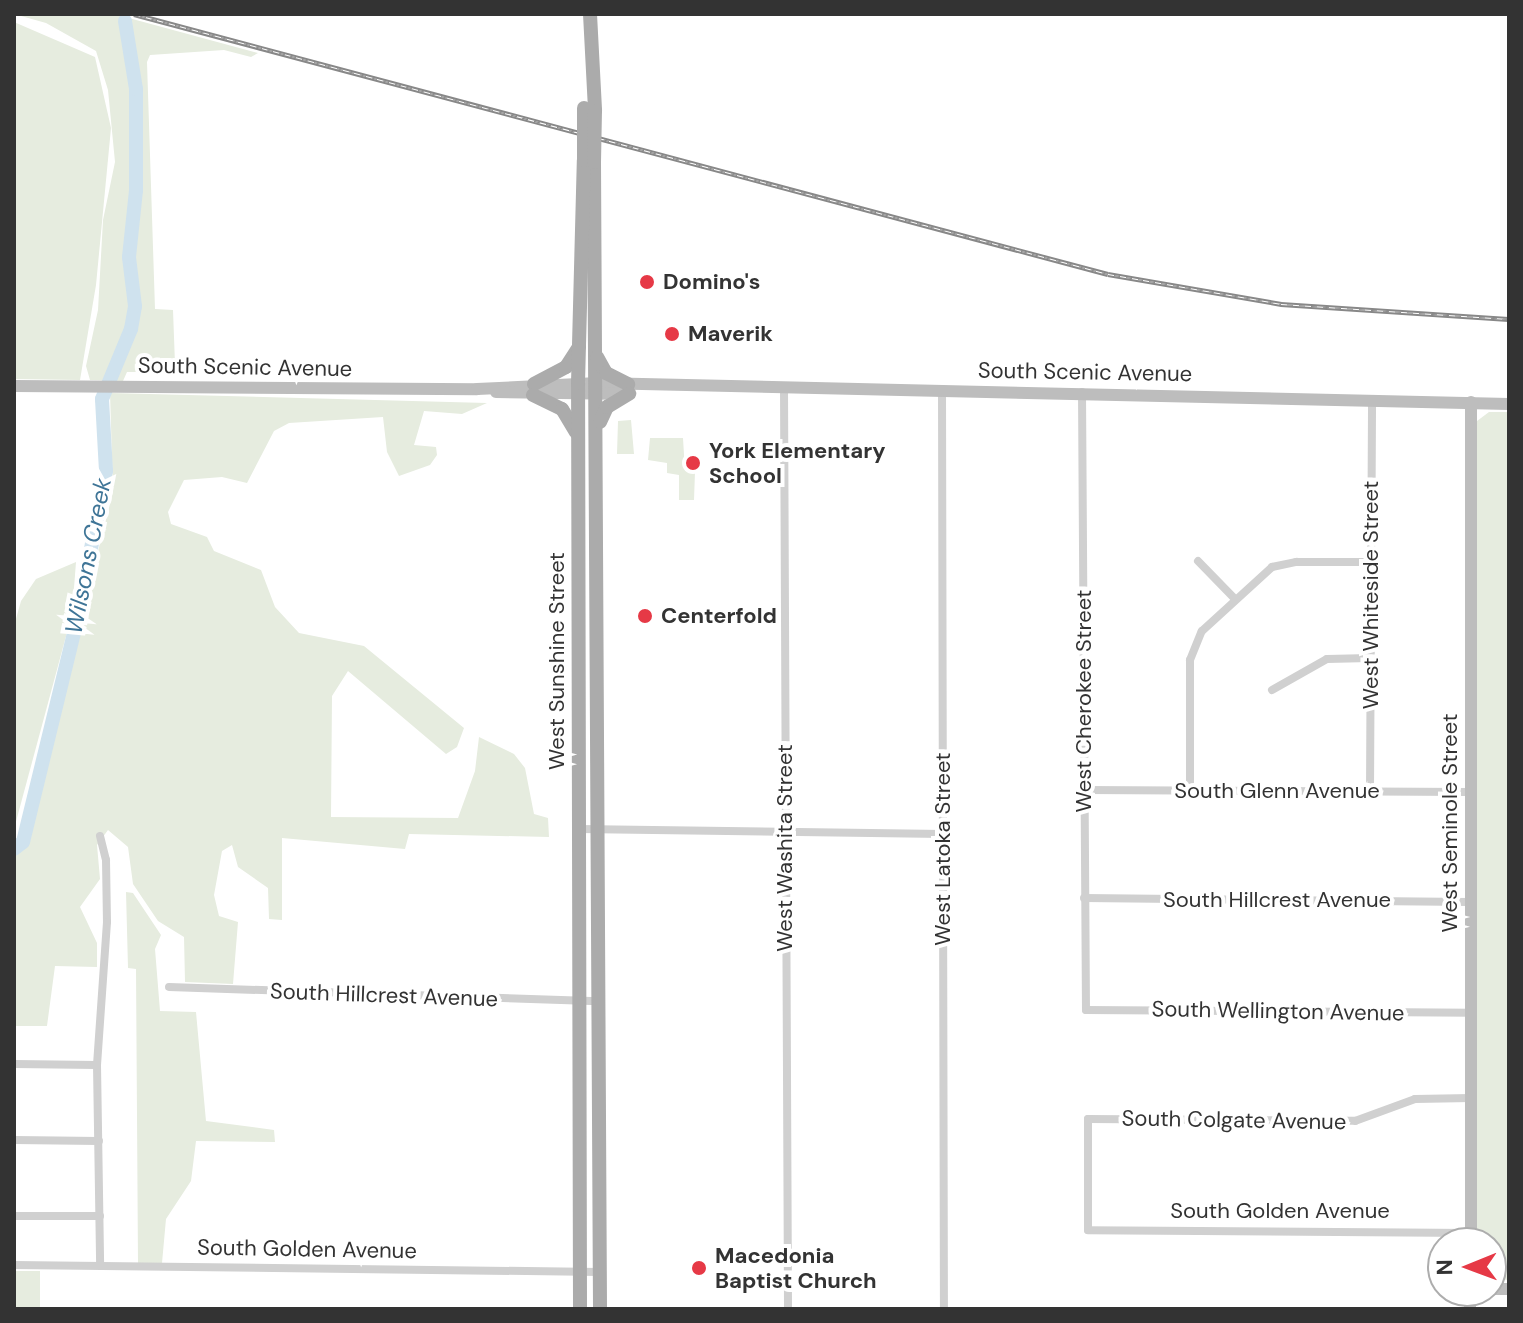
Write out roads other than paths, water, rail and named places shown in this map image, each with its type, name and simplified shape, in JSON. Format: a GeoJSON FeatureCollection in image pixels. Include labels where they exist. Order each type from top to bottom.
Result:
{"type":"FeatureCollection","features":[{"type":"Feature","properties":{"kind":"main road","name":"West Sunshine Street"},"geometry":{"type":"LineString","coordinates":[[589,14],[589,161],[598,389],[600,1309]]}},
{"type":"Feature","properties":{"kind":"main road","name":"West Sunshine Street"},"geometry":{"type":"LineString","coordinates":[[580,1309],[578,389],[589,161]]}},
{"type":"Feature","properties":{"kind":"main road"},"geometry":{"type":"LineString","coordinates":[[579,443],[562,409],[533,389],[566,367],[580,346]]}},
{"type":"Feature","properties":{"kind":"main road"},"geometry":{"type":"LineString","coordinates":[[597,355],[603,370],[629,389],[607,407],[598,430]]}},
{"type":"Feature","properties":{"kind":"main road","name":"South Scenic Avenue"},"geometry":{"type":"LineString","coordinates":[[14,386],[784,387],[1372,398],[1509,404]]}},
{"type":"Feature","properties":{"kind":"main road","name":"West Seminole Street"},"geometry":{"type":"LineString","coordinates":[[1471,402],[1471,1227]]}},
{"type":"Feature","properties":{"kind":"street","name":"West Washita Street"},"geometry":{"type":"LineString","coordinates":[[784,387],[788,1309]]}},
{"type":"Feature","properties":{"kind":"street","name":"West Latoka Street"},"geometry":{"type":"LineString","coordinates":[[942,389],[944,1309]]}},
{"type":"Feature","properties":{"kind":"street","name":"West Cherokee Street"},"geometry":{"type":"LineString","coordinates":[[1082,392],[1086,1010]]}},
{"type":"Feature","properties":{"kind":"street","name":"West Whiteside Street"},"geometry":{"type":"LineString","coordinates":[[1370,792],[1372,398]]}},
{"type":"Feature","properties":{"kind":"street"},"geometry":{"type":"LineString","coordinates":[[1198,561],[1234,598]]}},
{"type":"Feature","properties":{"kind":"street"},"geometry":{"type":"LineString","coordinates":[[1190,790],[1191,654],[1202,631],[1234,598],[1277,565],[1371,562]]}},
{"type":"Feature","properties":{"kind":"street"},"geometry":{"type":"LineString","coordinates":[[1272,690],[1330,658],[1370,658]]}},
{"type":"Feature","properties":{"kind":"street","name":"South Glenn Avenue"},"geometry":{"type":"LineString","coordinates":[[1085,790],[1469,792]]}},
{"type":"Feature","properties":{"kind":"street"},"geometry":{"type":"LineString","coordinates":[[579,829],[943,834]]}},
{"type":"Feature","properties":{"kind":"street"},"geometry":{"type":"LineString","coordinates":[[100,836],[106,860],[107,922],[97,1065],[100,1266]]}},
{"type":"Feature","properties":{"kind":"street","name":"South Hillcrest Avenue"},"geometry":{"type":"LineString","coordinates":[[1084,898],[1469,902]]}},
{"type":"Feature","properties":{"kind":"street","name":"South Hillcrest Avenue"},"geometry":{"type":"LineString","coordinates":[[169,987],[599,1001]]}},
{"type":"Feature","properties":{"kind":"street","name":"South Wellington Avenue"},"geometry":{"type":"LineString","coordinates":[[1086,1010],[1471,1013]]}},
{"type":"Feature","properties":{"kind":"street"},"geometry":{"type":"LineString","coordinates":[[14,1064],[97,1065]]}},
{"type":"Feature","properties":{"kind":"street","name":"South Colgate Avenue"},"geometry":{"type":"LineString","coordinates":[[1088,1230],[1088,1119],[1355,1121],[1415,1099],[1471,1098]]}},
{"type":"Feature","properties":{"kind":"street"},"geometry":{"type":"LineString","coordinates":[[14,1140],[99,1141]]}},
{"type":"Feature","properties":{"kind":"street"},"geometry":{"type":"LineString","coordinates":[[14,1216],[100,1216]]}},
{"type":"Feature","properties":{"kind":"street","name":"South Golden Avenue"},"geometry":{"type":"LineString","coordinates":[[1088,1230],[1427,1237]]}},
{"type":"Feature","properties":{"kind":"street","name":"South Golden Avenue"},"geometry":{"type":"LineString","coordinates":[[14,1265],[600,1272]]}},
{"type":"Feature","properties":{"kind":"waterway","name":"Wilsons Creek"},"geometry":{"type":"LineString","coordinates":[[123,14],[125,21]]}},
{"type":"Feature","properties":{"kind":"waterway","name":"Wilsons Creek"},"geometry":{"type":"LineString","coordinates":[[14,849],[23,842],[78,616],[106,471],[102,399],[131,329],[135,306],[129,257],[136,190],[136,89],[125,21]]}},
{"type":"Feature","properties":{"kind":"railway"},"geometry":{"type":"LineString","coordinates":[[134,14],[1108,274],[1281,304],[1509,319]]}},
{"type":"Feature","properties":{"kind":"place","name":"Domino's"},"geometry":{"type":"Point","coordinates":[647,282]}},
{"type":"Feature","properties":{"kind":"place","name":"Maverik"},"geometry":{"type":"Point","coordinates":[672,334]}},
{"type":"Feature","properties":{"kind":"place","name":"York Elementary School"},"geometry":{"type":"Point","coordinates":[693,463]}},
{"type":"Feature","properties":{"kind":"place","name":"Centerfold"},"geometry":{"type":"Point","coordinates":[645,616]}},
{"type":"Feature","properties":{"kind":"place","name":"Macedonia Baptist Church"},"geometry":{"type":"Point","coordinates":[699,1268]}}]}
